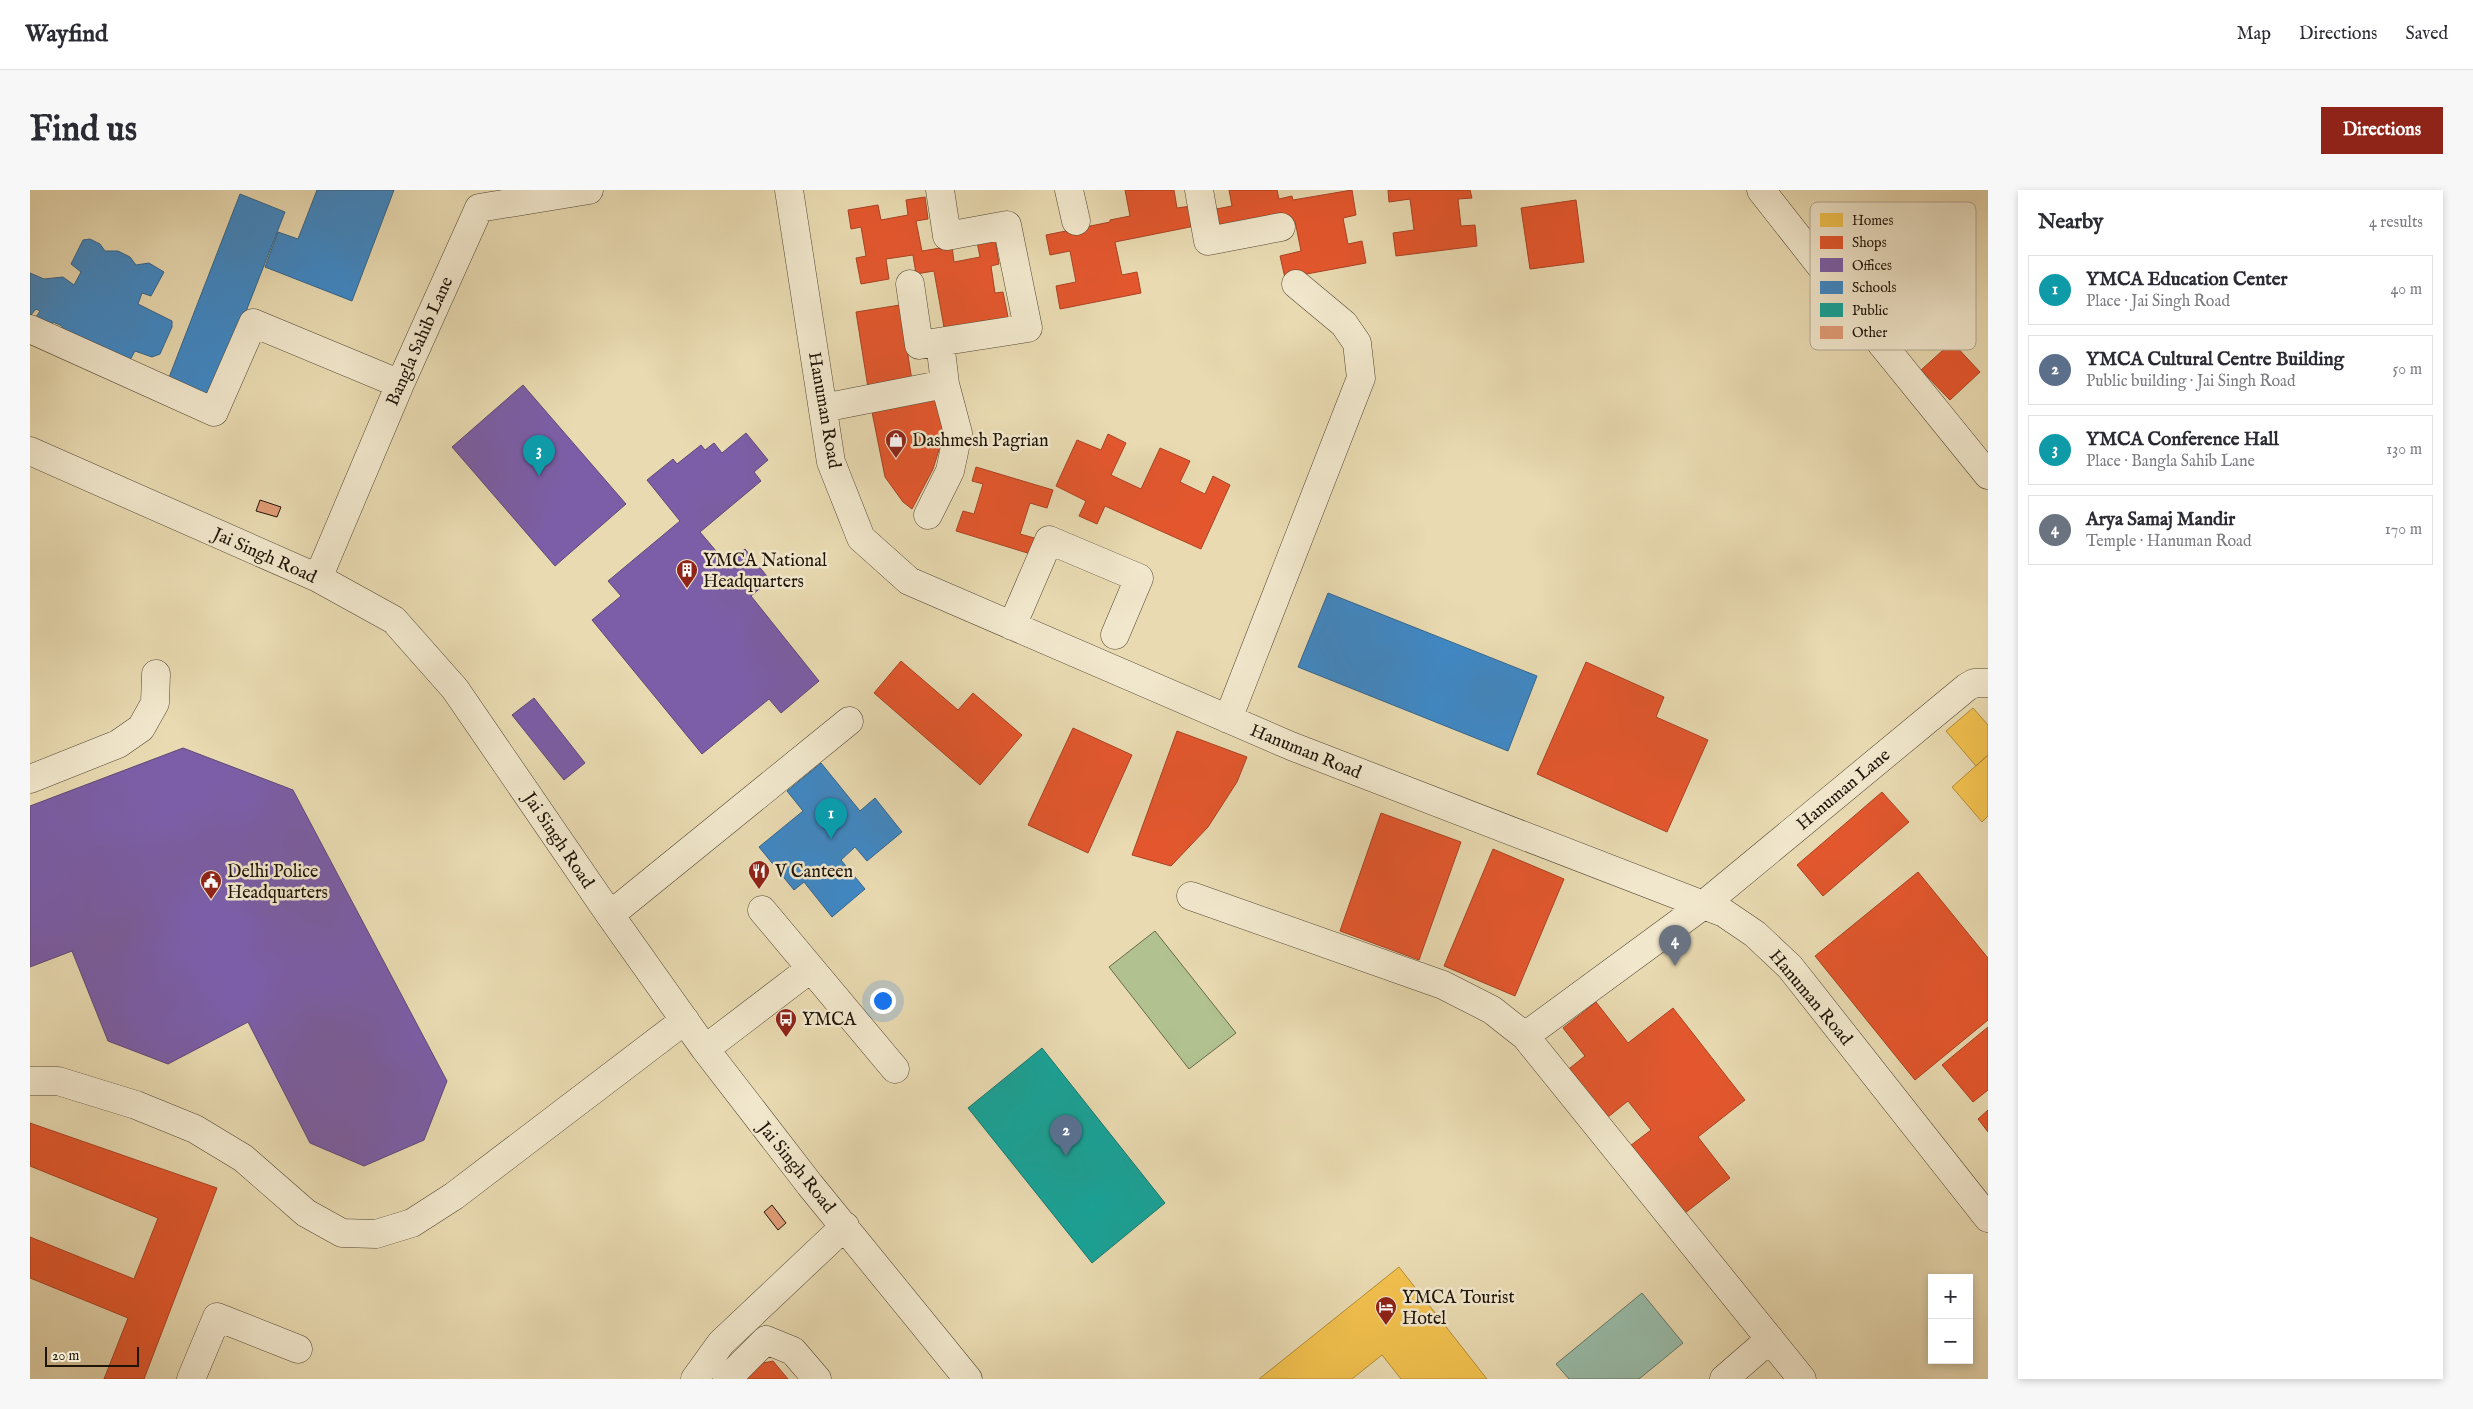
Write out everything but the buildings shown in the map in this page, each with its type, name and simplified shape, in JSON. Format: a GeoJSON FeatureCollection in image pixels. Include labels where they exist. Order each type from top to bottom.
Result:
{"type":"FeatureCollection","features":[{"type":"Feature","properties":{"kind":"street","name":"Bangla Sahib Lane"},"geometry":{"type":"LineString","coordinates":[[318,578],[400,384],[478,208],[589,190]]}},
{"type":"Feature","properties":{"kind":"street","name":"Hanuman Road"},"geometry":{"type":"LineString","coordinates":[[789,190],[831,462],[861,538],[910,581],[1291,746],[1724,913],[1755,934],[1790,967],[1988,1218]]}},
{"type":"Feature","properties":{"kind":"street"},"geometry":{"type":"LineString","coordinates":[[910,284],[920,345],[1028,328],[1007,224],[948,236],[940,190]]}},
{"type":"Feature","properties":{"kind":"street"},"geometry":{"type":"LineString","coordinates":[[1069,190],[1076,221]]}},
{"type":"Feature","properties":{"kind":"street"},"geometry":{"type":"LineString","coordinates":[[1199,190],[1208,240],[1281,227]]}},
{"type":"Feature","properties":{"kind":"street"},"geometry":{"type":"LineString","coordinates":[[1761,190],[1810,253]]}},
{"type":"Feature","properties":{"kind":"street"},"geometry":{"type":"LineString","coordinates":[[1228,719],[1361,378],[1357,343],[1344,324],[1296,284]]}},
{"type":"Feature","properties":{"kind":"street"},"geometry":{"type":"LineString","coordinates":[[30,329],[214,412],[254,323],[400,384]]}},
{"type":"Feature","properties":{"kind":"street"},"geometry":{"type":"LineString","coordinates":[[928,515],[950,471],[958,433],[945,384],[940,342]]}},
{"type":"Feature","properties":{"kind":"street"},"geometry":{"type":"LineString","coordinates":[[1886,350],[1988,475]]}},
{"type":"Feature","properties":{"kind":"street"},"geometry":{"type":"LineString","coordinates":[[823,408],[945,384]]}},
{"type":"Feature","properties":{"kind":"street","name":"Jai Singh Road"},"geometry":{"type":"LineString","coordinates":[[30,450],[318,578],[394,620],[456,689],[610,915],[705,1050],[968,1379]]}},
{"type":"Feature","properties":{"kind":"street"},"geometry":{"type":"LineString","coordinates":[[1012,626],[1049,540],[1139,578],[1116,635]]}},
{"type":"Feature","properties":{"kind":"street"},"geometry":{"type":"LineString","coordinates":[[30,779],[118,744],[141,728],[155,703],[156,674]]}},
{"type":"Feature","properties":{"kind":"street","name":"Hanuman Lane"},"geometry":{"type":"LineString","coordinates":[[1525,1036],[1702,906],[1967,687],[1974,683],[1988,683]]}},
{"type":"Feature","properties":{"kind":"street"},"geometry":{"type":"LineString","coordinates":[[610,915],[849,721]]}},
{"type":"Feature","properties":{"kind":"street"},"geometry":{"type":"LineString","coordinates":[[1190,896],[1443,985],[1492,1010],[1525,1036],[1802,1379]]}},
{"type":"Feature","properties":{"kind":"street"},"geometry":{"type":"LineString","coordinates":[[762,910],[895,1069]]}},
{"type":"Feature","properties":{"kind":"street"},"geometry":{"type":"LineString","coordinates":[[705,1050],[810,969]]}},
{"type":"Feature","properties":{"kind":"street"},"geometry":{"type":"LineString","coordinates":[[30,1081],[58,1081],[136,1104],[195,1129],[243,1158],[306,1213],[342,1233],[376,1234],[412,1223],[454,1196],[684,1020]]}},
{"type":"Feature","properties":{"kind":"street"},"geometry":{"type":"LineString","coordinates":[[696,1379],[721,1343],[845,1226]]}},
{"type":"Feature","properties":{"kind":"street"},"geometry":{"type":"LineString","coordinates":[[191,1379],[217,1317],[298,1349]]}},
{"type":"Feature","properties":{"kind":"street"},"geometry":{"type":"LineString","coordinates":[[1724,1379],[1770,1339]]}},
{"type":"Feature","properties":{"kind":"street"},"geometry":{"type":"LineString","coordinates":[[727,1379],[766,1340],[793,1350],[817,1379]]}},
{"type":"Feature","properties":{"kind":"shaded area"},"geometry":{"type":"Polygon","coordinates":[[[1155,931],[1236,1033],[1189,1069],[1109,967],[1155,931]]]}},
{"type":"Feature","properties":{"kind":"shaded area"},"geometry":{"type":"Polygon","coordinates":[[[1642,1293],[1683,1343],[1639,1379],[1569,1379],[1556,1364],[1642,1293]]]}},
{"type":"Feature","properties":{"kind":"place","name":"Dashmesh Pagrian"},"geometry":{"type":"Point","coordinates":[896,459]}},
{"type":"Feature","properties":{"kind":"place","name":"YMCA Conference Hall"},"geometry":{"type":"Point","coordinates":[539,476]}},
{"type":"Feature","properties":{"kind":"place","name":"YMCA National Headquarters"},"geometry":{"type":"Point","coordinates":[687,589]}},
{"type":"Feature","properties":{"kind":"place","name":"YMCA Education Center"},"geometry":{"type":"Point","coordinates":[831,839]}},
{"type":"Feature","properties":{"kind":"place","name":"V Canteen"},"geometry":{"type":"Point","coordinates":[759,890]}},
{"type":"Feature","properties":{"kind":"place","name":"Delhi Police Headquarters"},"geometry":{"type":"Point","coordinates":[211,900]}},
{"type":"Feature","properties":{"kind":"place","name":"Arya Samaj Mandir"},"geometry":{"type":"Point","coordinates":[1675,966]}},
{"type":"Feature","properties":{"kind":"place","name":"YMCA"},"geometry":{"type":"Point","coordinates":[786,1038]}},
{"type":"Feature","properties":{"kind":"place","name":"YMCA Cultural Centre Building"},"geometry":{"type":"Point","coordinates":[1066,1156]}},
{"type":"Feature","properties":{"kind":"place","name":"YMCA Tourist Hotel"},"geometry":{"type":"Point","coordinates":[1386,1326]}}]}
